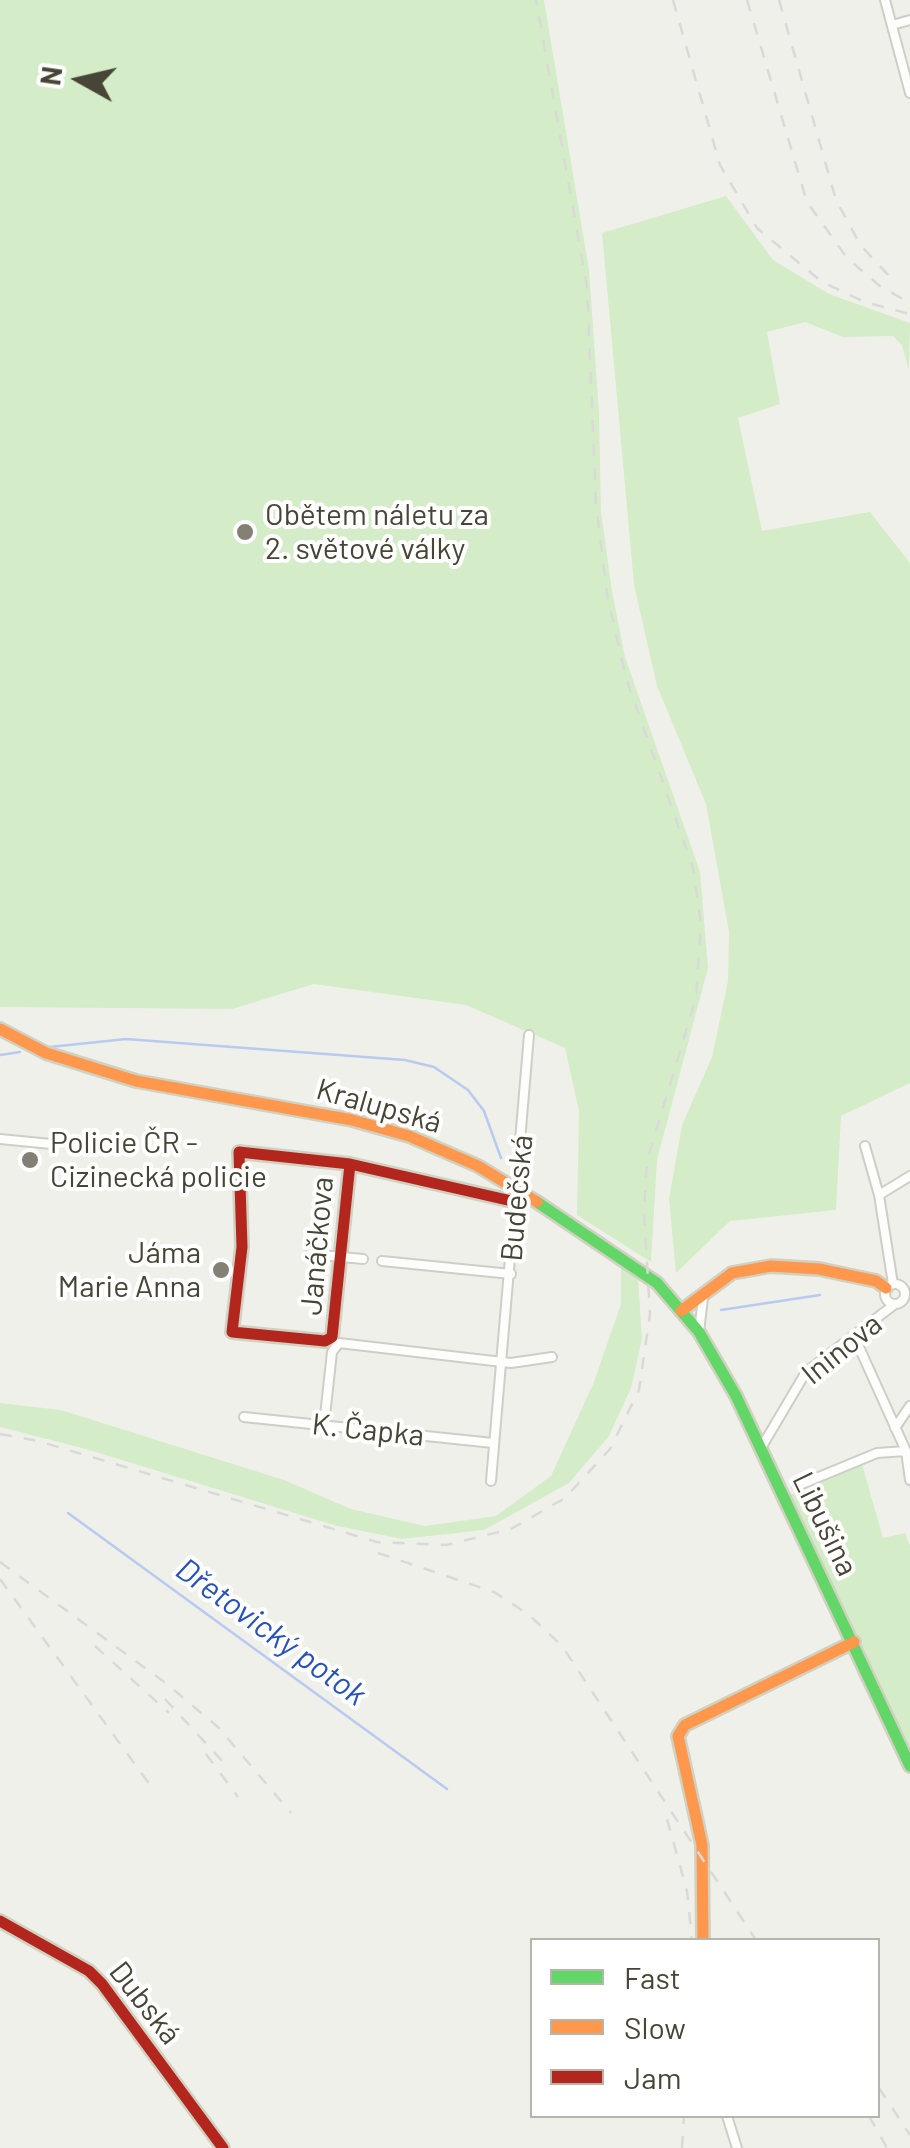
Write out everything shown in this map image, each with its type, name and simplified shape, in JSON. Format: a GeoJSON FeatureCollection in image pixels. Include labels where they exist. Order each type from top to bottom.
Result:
{"type":"FeatureCollection","features":[{"type":"Feature","properties":{"kind":"street"},"geometry":{"type":"LineString","coordinates":[[885,0],[910,93]]}},
{"type":"Feature","properties":{"kind":"street"},"geometry":{"type":"LineString","coordinates":[[892,25],[910,20]]}},
{"type":"Feature","properties":{"kind":"street","name":"Kralupská"},"geometry":{"type":"LineString","coordinates":[[0,1029],[46,1053],[136,1081],[332,1116],[410,1136],[478,1166],[516,1196],[657,1284],[681,1311]]}},
{"type":"Feature","properties":{"kind":"street","name":"Budečská"},"geometry":{"type":"LineString","coordinates":[[490,1482],[530,1035]]}},
{"type":"Feature","properties":{"kind":"street"},"geometry":{"type":"LineString","coordinates":[[0,1139],[50,1144]]}},
{"type":"Feature","properties":{"kind":"street"},"geometry":{"type":"LineString","coordinates":[[681,1311],[704,1298],[732,1273],[772,1266],[820,1270],[890,1286],[879,1195],[865,1146]]}},
{"type":"Feature","properties":{"kind":"street","name":"Kralupská"},"geometry":{"type":"LineString","coordinates":[[335,1339],[232,1332],[242,1247],[239,1152],[350,1164],[516,1196]]}},
{"type":"Feature","properties":{"kind":"street","name":"Janáčkova"},"geometry":{"type":"LineString","coordinates":[[324,1425],[350,1164]]}},
{"type":"Feature","properties":{"kind":"street"},"geometry":{"type":"LineString","coordinates":[[879,1195],[910,1176]]}},
{"type":"Feature","properties":{"kind":"street"},"geometry":{"type":"LineString","coordinates":[[310,1254],[363,1259]]}},
{"type":"Feature","properties":{"kind":"street"},"geometry":{"type":"LineString","coordinates":[[382,1261],[510,1274]]}},
{"type":"Feature","properties":{"kind":"street","name":"Ininova"},"geometry":{"type":"LineString","coordinates":[[890,1286],[904,1299],[886,1299],[890,1286]]}},
{"type":"Feature","properties":{"kind":"street"},"geometry":{"type":"LineString","coordinates":[[699,1332],[704,1298]]}},
{"type":"Feature","properties":{"kind":"street","name":"Ininova"},"geometry":{"type":"LineString","coordinates":[[761,1448],[806,1372],[904,1299]]}},
{"type":"Feature","properties":{"kind":"street","name":"Libušina"},"geometry":{"type":"LineString","coordinates":[[681,1311],[699,1332],[761,1448],[910,1766]]}},
{"type":"Feature","properties":{"kind":"street"},"geometry":{"type":"LineString","coordinates":[[854,1336],[908,1451],[910,1480]]}},
{"type":"Feature","properties":{"kind":"street"},"geometry":{"type":"LineString","coordinates":[[335,1339],[503,1360],[552,1356]]}},
{"type":"Feature","properties":{"kind":"street"},"geometry":{"type":"LineString","coordinates":[[894,1428],[910,1406]]}},
{"type":"Feature","properties":{"kind":"street","name":"K. Čapka"},"geometry":{"type":"LineString","coordinates":[[244,1417],[493,1443]]}},
{"type":"Feature","properties":{"kind":"street"},"geometry":{"type":"LineString","coordinates":[[797,1486],[877,1453],[908,1451]]}},
{"type":"Feature","properties":{"kind":"street"},"geometry":{"type":"LineString","coordinates":[[702,1938],[702,1845],[678,1736],[685,1725],[854,1642]]}},
{"type":"Feature","properties":{"kind":"street","name":"Dubská"},"geometry":{"type":"LineString","coordinates":[[0,1921],[89,1972],[102,1984],[223,2148]]}},
{"type":"Feature","properties":{"kind":"street"},"geometry":{"type":"LineString","coordinates":[[728,2118],[737,2148]]}},
{"type":"Feature","properties":{"kind":"green space"},"geometry":{"type":"Polygon","coordinates":[[[0,0],[544,0],[589,270],[601,512],[612,591],[625,657],[700,872],[708,968],[657,1160],[651,1262],[577,1215],[579,1111],[565,1048],[466,1005],[314,984],[232,1009],[0,1007],[0,0]]]}},
{"type":"Feature","properties":{"kind":"green space"},"geometry":{"type":"Polygon","coordinates":[[[726,196],[773,260],[829,294],[910,323],[909,370],[902,345],[893,336],[843,337],[805,322],[767,332],[780,404],[738,418],[762,531],[870,512],[910,563],[910,1083],[841,1116],[836,1210],[730,1221],[676,1273],[669,1199],[682,1125],[712,1057],[728,981],[729,932],[706,804],[657,686],[634,585],[602,233],[726,196]]]}},
{"type":"Feature","properties":{"kind":"green space"},"geometry":{"type":"Polygon","coordinates":[[[621,1264],[638,1277],[642,1339],[631,1388],[609,1436],[569,1483],[484,1530],[402,1539],[337,1526],[86,1449],[0,1427],[0,1403],[61,1410],[284,1480],[351,1509],[425,1526],[496,1516],[551,1476],[594,1382],[621,1304],[621,1264]]]}},
{"type":"Feature","properties":{"kind":"green space"},"geometry":{"type":"Polygon","coordinates":[[[862,1464],[883,1538],[905,1533],[910,1546],[910,1752],[790,1495],[862,1464]]]}},
{"type":"Feature","properties":{"kind":"waterway"},"geometry":{"type":"LineString","coordinates":[[50,1047],[126,1039],[405,1060],[434,1067],[468,1090],[484,1111],[501,1158]]}},
{"type":"Feature","properties":{"kind":"waterway"},"geometry":{"type":"LineString","coordinates":[[0,1055],[20,1052]]}},
{"type":"Feature","properties":{"kind":"waterway"},"geometry":{"type":"LineString","coordinates":[[721,1310],[820,1295]]}},
{"type":"Feature","properties":{"kind":"waterway","name":"Dřetovický potok"},"geometry":{"type":"LineString","coordinates":[[68,1513],[447,1789]]}},
{"type":"Feature","properties":{"kind":"railway"},"geometry":{"type":"LineString","coordinates":[[0,1434],[38,1441],[377,1542],[446,1545],[511,1529],[565,1498],[610,1449],[639,1390],[650,1314],[644,1212],[647,1161],[696,998],[701,925],[693,868],[626,678],[607,594],[596,504],[587,287],[536,0]]}},
{"type":"Feature","properties":{"kind":"railway"},"geometry":{"type":"LineString","coordinates":[[673,0],[720,165],[757,228],[822,282],[865,302],[910,314]]}},
{"type":"Feature","properties":{"kind":"railway"},"geometry":{"type":"LineString","coordinates":[[747,0],[807,202],[847,258],[881,287],[910,303]]}},
{"type":"Feature","properties":{"kind":"railway"},"geometry":{"type":"LineString","coordinates":[[779,0],[836,200],[861,246],[895,282]]}},
{"type":"Feature","properties":{"kind":"railway"},"geometry":{"type":"LineString","coordinates":[[378,1553],[494,1592],[528,1614],[562,1646],[755,1938]]}},
{"type":"Feature","properties":{"kind":"railway"},"geometry":{"type":"LineString","coordinates":[[0,1562],[167,1684],[219,1728],[291,1813]]}},
{"type":"Feature","properties":{"kind":"railway"},"geometry":{"type":"LineString","coordinates":[[0,1579],[153,1789]]}},
{"type":"Feature","properties":{"kind":"railway"},"geometry":{"type":"LineString","coordinates":[[95,1646],[169,1713]]}},
{"type":"Feature","properties":{"kind":"railway"},"geometry":{"type":"LineString","coordinates":[[165,1699],[224,1763]]}},
{"type":"Feature","properties":{"kind":"railway"},"geometry":{"type":"LineString","coordinates":[[206,1754],[238,1797]]}},
{"type":"Feature","properties":{"kind":"railway"},"geometry":{"type":"LineString","coordinates":[[667,1819],[687,1891],[692,1938]]}},
{"type":"Feature","properties":{"kind":"railway"},"geometry":{"type":"LineString","coordinates":[[880,2090],[910,2135]]}},
{"type":"Feature","properties":{"kind":"railway"},"geometry":{"type":"LineString","coordinates":[[682,2148],[684,2118]]}},
{"type":"Feature","properties":{"kind":"railway"},"geometry":{"type":"LineString","coordinates":[[870,2118],[887,2148]]}},
{"type":"Feature","properties":{"kind":"traffic: fast"},"geometry":{"type":"LineString","coordinates":[[537,1202],[657,1283],[699,1332],[736,1396],[910,1766]]}},
{"type":"Feature","properties":{"kind":"traffic: slow"},"geometry":{"type":"LineString","coordinates":[[0,1029],[46,1053],[136,1081],[352,1120],[409,1136],[478,1166],[537,1202]]}},
{"type":"Feature","properties":{"kind":"traffic: slow"},"geometry":{"type":"LineString","coordinates":[[681,1311],[732,1273],[771,1266],[819,1269],[876,1281],[886,1288]]}},
{"type":"Feature","properties":{"kind":"traffic: slow"},"geometry":{"type":"LineString","coordinates":[[703,1938],[702,1845],[678,1736],[685,1725],[854,1642]]}},
{"type":"Feature","properties":{"kind":"traffic: jam"},"geometry":{"type":"LineString","coordinates":[[350,1164],[332,1337],[325,1341],[232,1332],[242,1247],[239,1152],[350,1164],[516,1202]]}},
{"type":"Feature","properties":{"kind":"traffic: jam"},"geometry":{"type":"LineString","coordinates":[[0,1921],[89,1971],[102,1984],[223,2148]]}},
{"type":"Feature","properties":{"kind":"place","name":"Obětem náletu za 2. světové války"},"geometry":{"type":"Point","coordinates":[245,532]}},
{"type":"Feature","properties":{"kind":"place","name":"Policie ČR - Cizinecká policie"},"geometry":{"type":"Point","coordinates":[30,1160]}},
{"type":"Feature","properties":{"kind":"place","name":"Jáma Marie Anna"},"geometry":{"type":"Point","coordinates":[221,1270]}}]}
